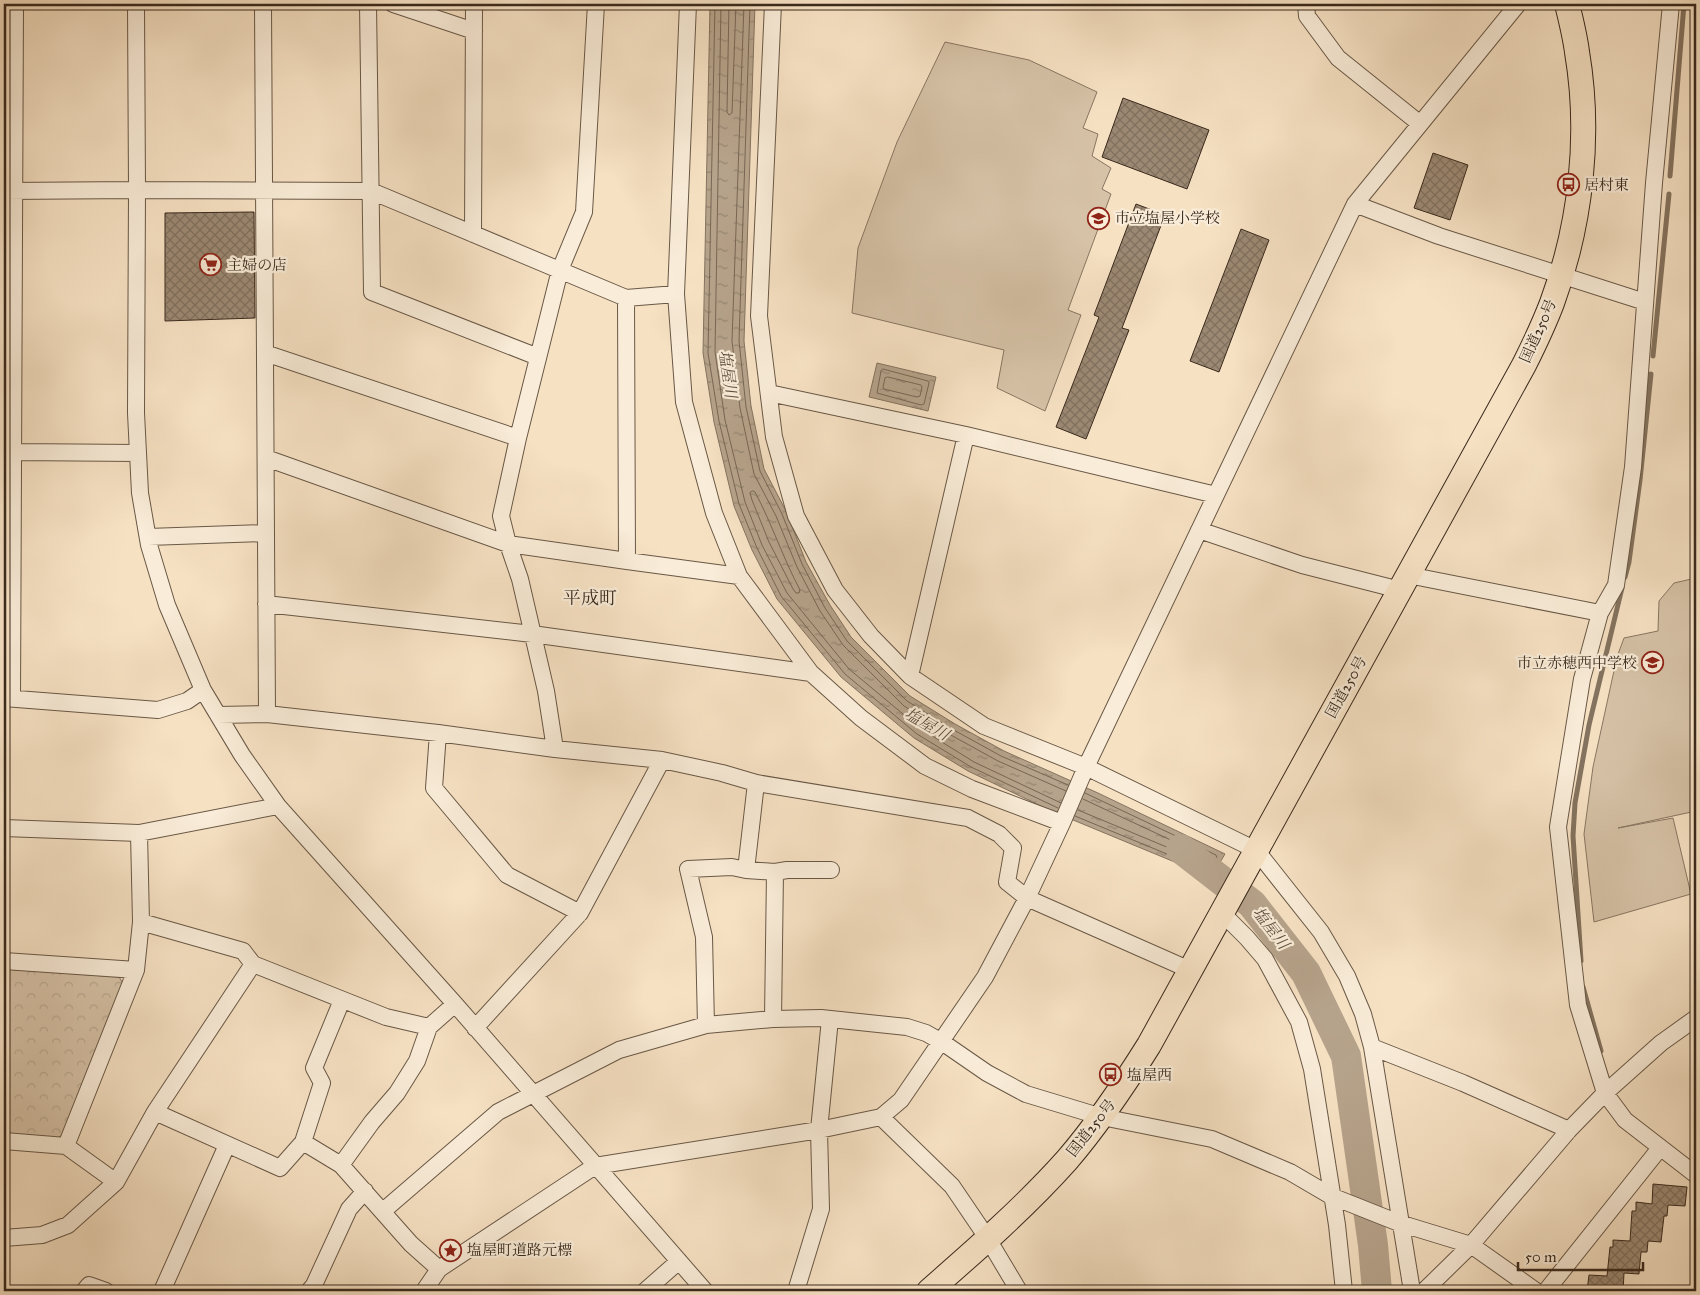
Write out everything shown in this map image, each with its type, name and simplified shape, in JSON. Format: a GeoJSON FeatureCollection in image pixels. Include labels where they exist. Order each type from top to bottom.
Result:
{"type":"FeatureCollection","features":[{"type":"Feature","properties":{"kind":"highway","name":"国道250号"},"geometry":{"type":"LineString","coordinates":[[929,1291],[988,1239],[1068,1159],[1102,1117],[1126,1083],[1149,1045],[1524,365],[1552,303],[1571,241],[1578,200],[1582,164],[1582,91],[1577,52],[1567,4]]}},
{"type":"Feature","properties":{"kind":"street"},"geometry":{"type":"LineString","coordinates":[[15,4],[9,191],[9,293],[13,452],[8,698],[158,710],[186,701],[203,690]]}},
{"type":"Feature","properties":{"kind":"street"},"geometry":{"type":"LineString","coordinates":[[136,4],[138,190],[136,412],[140,493],[148,537],[168,605],[203,690],[242,755],[278,806],[455,1004],[705,1291]]}},
{"type":"Feature","properties":{"kind":"street"},"geometry":{"type":"LineString","coordinates":[[263,4],[267,714]]}},
{"type":"Feature","properties":{"kind":"street"},"geometry":{"type":"LineString","coordinates":[[368,4],[372,292],[538,356]]}},
{"type":"Feature","properties":{"kind":"street"},"geometry":{"type":"LineString","coordinates":[[393,4],[474,31]]}},
{"type":"Feature","properties":{"kind":"street"},"geometry":{"type":"LineString","coordinates":[[473,234],[474,4]]}},
{"type":"Feature","properties":{"kind":"street"},"geometry":{"type":"LineString","coordinates":[[555,749],[546,690],[520,580],[501,516],[518,438],[560,270],[584,212],[596,4]]}},
{"type":"Feature","properties":{"kind":"street"},"geometry":{"type":"LineString","coordinates":[[688,4],[676,294],[684,402],[714,512],[739,576],[811,673],[861,718],[925,766],[972,789],[1062,824]]}},
{"type":"Feature","properties":{"kind":"street"},"geometry":{"type":"LineString","coordinates":[[773,4],[759,316],[774,436],[796,516],[835,590],[871,636],[910,676],[984,726],[1086,767],[1256,850],[1321,932],[1347,976],[1363,1014],[1372,1047],[1412,1291]]}},
{"type":"Feature","properties":{"kind":"street"},"geometry":{"type":"LineString","coordinates":[[1306,4],[1307,16],[1338,58],[1419,123]]}},
{"type":"Feature","properties":{"kind":"street"},"geometry":{"type":"LineString","coordinates":[[424,1291],[439,1269],[595,1166],[819,1130],[881,1117],[901,1100],[986,977],[1027,898],[1062,824],[1086,767],[1355,204],[1419,123],[1518,4]]}},
{"type":"Feature","properties":{"kind":"street"},"geometry":{"type":"LineString","coordinates":[[1671,4],[1654,183],[1633,467],[1616,585],[1600,613],[1582,679],[1558,828],[1578,1005],[1606,1093],[1625,1120],[1696,1175]]}},
{"type":"Feature","properties":{"kind":"street"},"geometry":{"type":"LineString","coordinates":[[9,191],[371,191],[626,298],[676,294]]}},
{"type":"Feature","properties":{"kind":"street"},"geometry":{"type":"LineString","coordinates":[[1355,204],[1440,236],[1645,302]]}},
{"type":"Feature","properties":{"kind":"street"},"geometry":{"type":"LineString","coordinates":[[626,298],[626,561]]}},
{"type":"Feature","properties":{"kind":"street"},"geometry":{"type":"LineString","coordinates":[[265,353],[518,438]]}},
{"type":"Feature","properties":{"kind":"street"},"geometry":{"type":"LineString","coordinates":[[769,392],[966,434],[1216,495]]}},
{"type":"Feature","properties":{"kind":"street"},"geometry":{"type":"LineString","coordinates":[[910,676],[966,434]]}},
{"type":"Feature","properties":{"kind":"street"},"geometry":{"type":"LineString","coordinates":[[13,452],[138,453]]}},
{"type":"Feature","properties":{"kind":"street"},"geometry":{"type":"LineString","coordinates":[[266,458],[508,544],[739,576]]}},
{"type":"Feature","properties":{"kind":"street"},"geometry":{"type":"LineString","coordinates":[[1199,530],[1302,564],[1404,583],[1600,613]]}},
{"type":"Feature","properties":{"kind":"street"},"geometry":{"type":"LineString","coordinates":[[148,537],[266,533]]}},
{"type":"Feature","properties":{"kind":"street"},"geometry":{"type":"LineString","coordinates":[[266,604],[532,634],[811,673]]}},
{"type":"Feature","properties":{"kind":"street"},"geometry":{"type":"LineString","coordinates":[[218,715],[267,714],[662,760],[722,773],[756,783],[968,818],[999,834],[1013,848],[1006,882],[1027,898],[1190,970]]}},
{"type":"Feature","properties":{"kind":"street"},"geometry":{"type":"LineString","coordinates":[[438,733],[434,788],[507,876],[580,913]]}},
{"type":"Feature","properties":{"kind":"street"},"geometry":{"type":"LineString","coordinates":[[475,1028],[580,913],[662,760]]}},
{"type":"Feature","properties":{"kind":"street"},"geometry":{"type":"LineString","coordinates":[[746,870],[756,783]]}},
{"type":"Feature","properties":{"kind":"street"},"geometry":{"type":"LineString","coordinates":[[4,828],[139,834],[278,806]]}},
{"type":"Feature","properties":{"kind":"street"},"geometry":{"type":"LineString","coordinates":[[66,1146],[136,970],[141,922],[139,834]]}},
{"type":"Feature","properties":{"kind":"street"},"geometry":{"type":"LineString","coordinates":[[706,1025],[704,937],[688,869],[732,866],[746,870],[775,872],[787,870],[830,870]]}},
{"type":"Feature","properties":{"kind":"street"},"geometry":{"type":"LineString","coordinates":[[773,1019],[775,872]]}},
{"type":"Feature","properties":{"kind":"street"},"geometry":{"type":"LineString","coordinates":[[1222,913],[1265,959],[1299,1022],[1312,1069],[1342,1262],[1344,1291]]}},
{"type":"Feature","properties":{"kind":"street"},"geometry":{"type":"LineString","coordinates":[[141,922],[243,951],[253,964],[386,1017],[429,1027]]}},
{"type":"Feature","properties":{"kind":"street"},"geometry":{"type":"LineString","coordinates":[[4,961],[136,970]]}},
{"type":"Feature","properties":{"kind":"street"},"geometry":{"type":"LineString","coordinates":[[4,1238],[42,1235],[68,1225],[116,1182],[155,1112],[253,964]]}},
{"type":"Feature","properties":{"kind":"street"},"geometry":{"type":"LineString","coordinates":[[155,1112],[280,1168],[303,1142],[322,1083],[314,1068],[342,1000]]}},
{"type":"Feature","properties":{"kind":"street"},"geometry":{"type":"LineString","coordinates":[[341,1165],[372,1122],[397,1093],[417,1061],[429,1027],[455,1004]]}},
{"type":"Feature","properties":{"kind":"street"},"geometry":{"type":"LineString","coordinates":[[796,1291],[820,1209],[819,1130],[830,1018]]}},
{"type":"Feature","properties":{"kind":"street"},"geometry":{"type":"LineString","coordinates":[[383,1211],[498,1112],[619,1050],[706,1025],[773,1019],[830,1018],[907,1027],[926,1033],[987,1074],[1026,1094],[1102,1117],[1212,1139],[1290,1172],[1331,1196],[1400,1223],[1471,1245],[1536,1291]]}},
{"type":"Feature","properties":{"kind":"street"},"geometry":{"type":"LineString","coordinates":[[1424,1291],[1471,1245],[1569,1130],[1661,1043],[1696,1018]]}},
{"type":"Feature","properties":{"kind":"street"},"geometry":{"type":"LineString","coordinates":[[1372,1047],[1569,1130]]}},
{"type":"Feature","properties":{"kind":"street"},"geometry":{"type":"LineString","coordinates":[[881,1117],[952,1186],[988,1239],[1019,1291]]}},
{"type":"Feature","properties":{"kind":"street"},"geometry":{"type":"LineString","coordinates":[[4,1141],[66,1146],[116,1182]]}},
{"type":"Feature","properties":{"kind":"street"},"geometry":{"type":"LineString","coordinates":[[303,1142],[341,1165],[411,1244],[439,1269]]}},
{"type":"Feature","properties":{"kind":"street"},"geometry":{"type":"LineString","coordinates":[[162,1291],[227,1145]]}},
{"type":"Feature","properties":{"kind":"street"},"geometry":{"type":"LineString","coordinates":[[1546,1291],[1660,1148]]}},
{"type":"Feature","properties":{"kind":"street"},"geometry":{"type":"LineString","coordinates":[[309,1291],[314,1285],[349,1209],[365,1191]]}},
{"type":"Feature","properties":{"kind":"street"},"geometry":{"type":"LineString","coordinates":[[645,1291],[679,1261]]}},
{"type":"Feature","properties":{"kind":"street"},"geometry":{"type":"LineString","coordinates":[[84,1291],[89,1285],[106,1291]]}},
{"type":"Feature","properties":{"kind":"green space"},"geometry":{"type":"Polygon","coordinates":[[[945,42],[1029,60],[1097,92],[1083,128],[1098,134],[1092,156],[1111,168],[1102,189],[1111,194],[1068,310],[1081,315],[1045,411],[997,388],[1004,350],[852,313],[858,248],[897,142],[945,42]]]}},
{"type":"Feature","properties":{"kind":"green space"},"geometry":{"type":"Polygon","coordinates":[[[1696,578],[1696,811],[1618,828],[1673,818],[1691,894],[1594,922],[1584,834],[1593,767],[1617,657],[1624,638],[1658,631],[1659,601],[1674,583],[1696,578]]]}},
{"type":"Feature","properties":{"kind":"green space"},"geometry":{"type":"Polygon","coordinates":[[[4,969],[119,977],[124,985],[64,1134],[56,1139],[4,1135],[4,969]]]}},
{"type":"Feature","properties":{"kind":"water"},"geometry":{"type":"Polygon","coordinates":[[[710,4],[755,4],[744,341],[751,406],[764,469],[786,511],[806,562],[830,605],[851,637],[910,696],[1004,751],[1098,793],[1225,854],[1207,884],[1177,863],[1049,810],[968,771],[914,738],[841,677],[777,599],[752,550],[734,506],[714,422],[703,353],[710,4]]]}},
{"type":"Feature","properties":{"kind":"water"},"geometry":{"type":"Polygon","coordinates":[[[877,363],[936,377],[928,411],[869,397],[877,363]]]}},
{"type":"Feature","properties":{"kind":"building"},"geometry":{"type":"Polygon","coordinates":[[[1123,98],[1209,130],[1187,189],[1102,157],[1123,98]]]}},
{"type":"Feature","properties":{"kind":"building"},"geometry":{"type":"Polygon","coordinates":[[[1433,153],[1468,165],[1450,220],[1414,208],[1433,153]]]}},
{"type":"Feature","properties":{"kind":"building"},"geometry":{"type":"Polygon","coordinates":[[[1136,204],[1165,215],[1122,328],[1129,330],[1086,439],[1056,427],[1099,317],[1094,315],[1136,204]]]}},
{"type":"Feature","properties":{"kind":"building","name":"主婦の店"},"geometry":{"type":"Polygon","coordinates":[[[254,212],[255,318],[165,321],[165,213],[254,212]]]}},
{"type":"Feature","properties":{"kind":"building"},"geometry":{"type":"Polygon","coordinates":[[[1241,229],[1269,240],[1219,372],[1190,361],[1241,229]]]}},
{"type":"Feature","properties":{"kind":"building"},"geometry":{"type":"Polygon","coordinates":[[[1653,1184],[1687,1187],[1685,1206],[1668,1205],[1667,1216],[1664,1216],[1661,1242],[1648,1241],[1647,1252],[1641,1252],[1639,1274],[1624,1273],[1623,1291],[1587,1291],[1589,1275],[1607,1276],[1610,1247],[1613,1247],[1613,1240],[1630,1241],[1632,1211],[1636,1211],[1636,1202],[1652,1204],[1653,1184]]]}},
{"type":"Feature","properties":{"kind":"waterway"},"geometry":{"type":"LineString","coordinates":[[1670,176],[1684,4]]}},
{"type":"Feature","properties":{"kind":"waterway"},"geometry":{"type":"LineString","coordinates":[[1653,356],[1669,194]]}},
{"type":"Feature","properties":{"kind":"waterway"},"geometry":{"type":"LineString","coordinates":[[1625,577],[1629,562],[1640,480],[1651,374]]}},
{"type":"Feature","properties":{"kind":"waterway"},"geometry":{"type":"LineString","coordinates":[[1581,961],[1573,836],[1575,803],[1589,725],[1622,588]]}},
{"type":"Feature","properties":{"kind":"waterway","name":"塩屋川"},"geometry":{"type":"LineString","coordinates":[[1181,849],[1252,904],[1306,973],[1346,1056],[1373,1245],[1377,1291]]}},
{"type":"Feature","properties":{"kind":"waterway"},"geometry":{"type":"LineString","coordinates":[[1583,987],[1601,1051]]}},
{"type":"Feature","properties":{"kind":"place","name":"居村東"},"geometry":{"type":"Point","coordinates":[1568,185]}},
{"type":"Feature","properties":{"kind":"place","name":"市立塩屋小学校"},"geometry":{"type":"Point","coordinates":[1099,218]}},
{"type":"Feature","properties":{"kind":"place","name":"主婦の店"},"geometry":{"type":"Point","coordinates":[211,265]}},
{"type":"Feature","properties":{"kind":"place","name":"市立赤穂西中学校"},"geometry":{"type":"Point","coordinates":[1653,663]}},
{"type":"Feature","properties":{"kind":"place","name":"塩屋西"},"geometry":{"type":"Point","coordinates":[1111,1075]}},
{"type":"Feature","properties":{"kind":"place","name":"塩屋町道路元標"},"geometry":{"type":"Point","coordinates":[451,1250]}},
{"type":"Feature","properties":{"kind":"district","name":"平成町"},"geometry":{"type":"Point","coordinates":[590,598]}}]}
